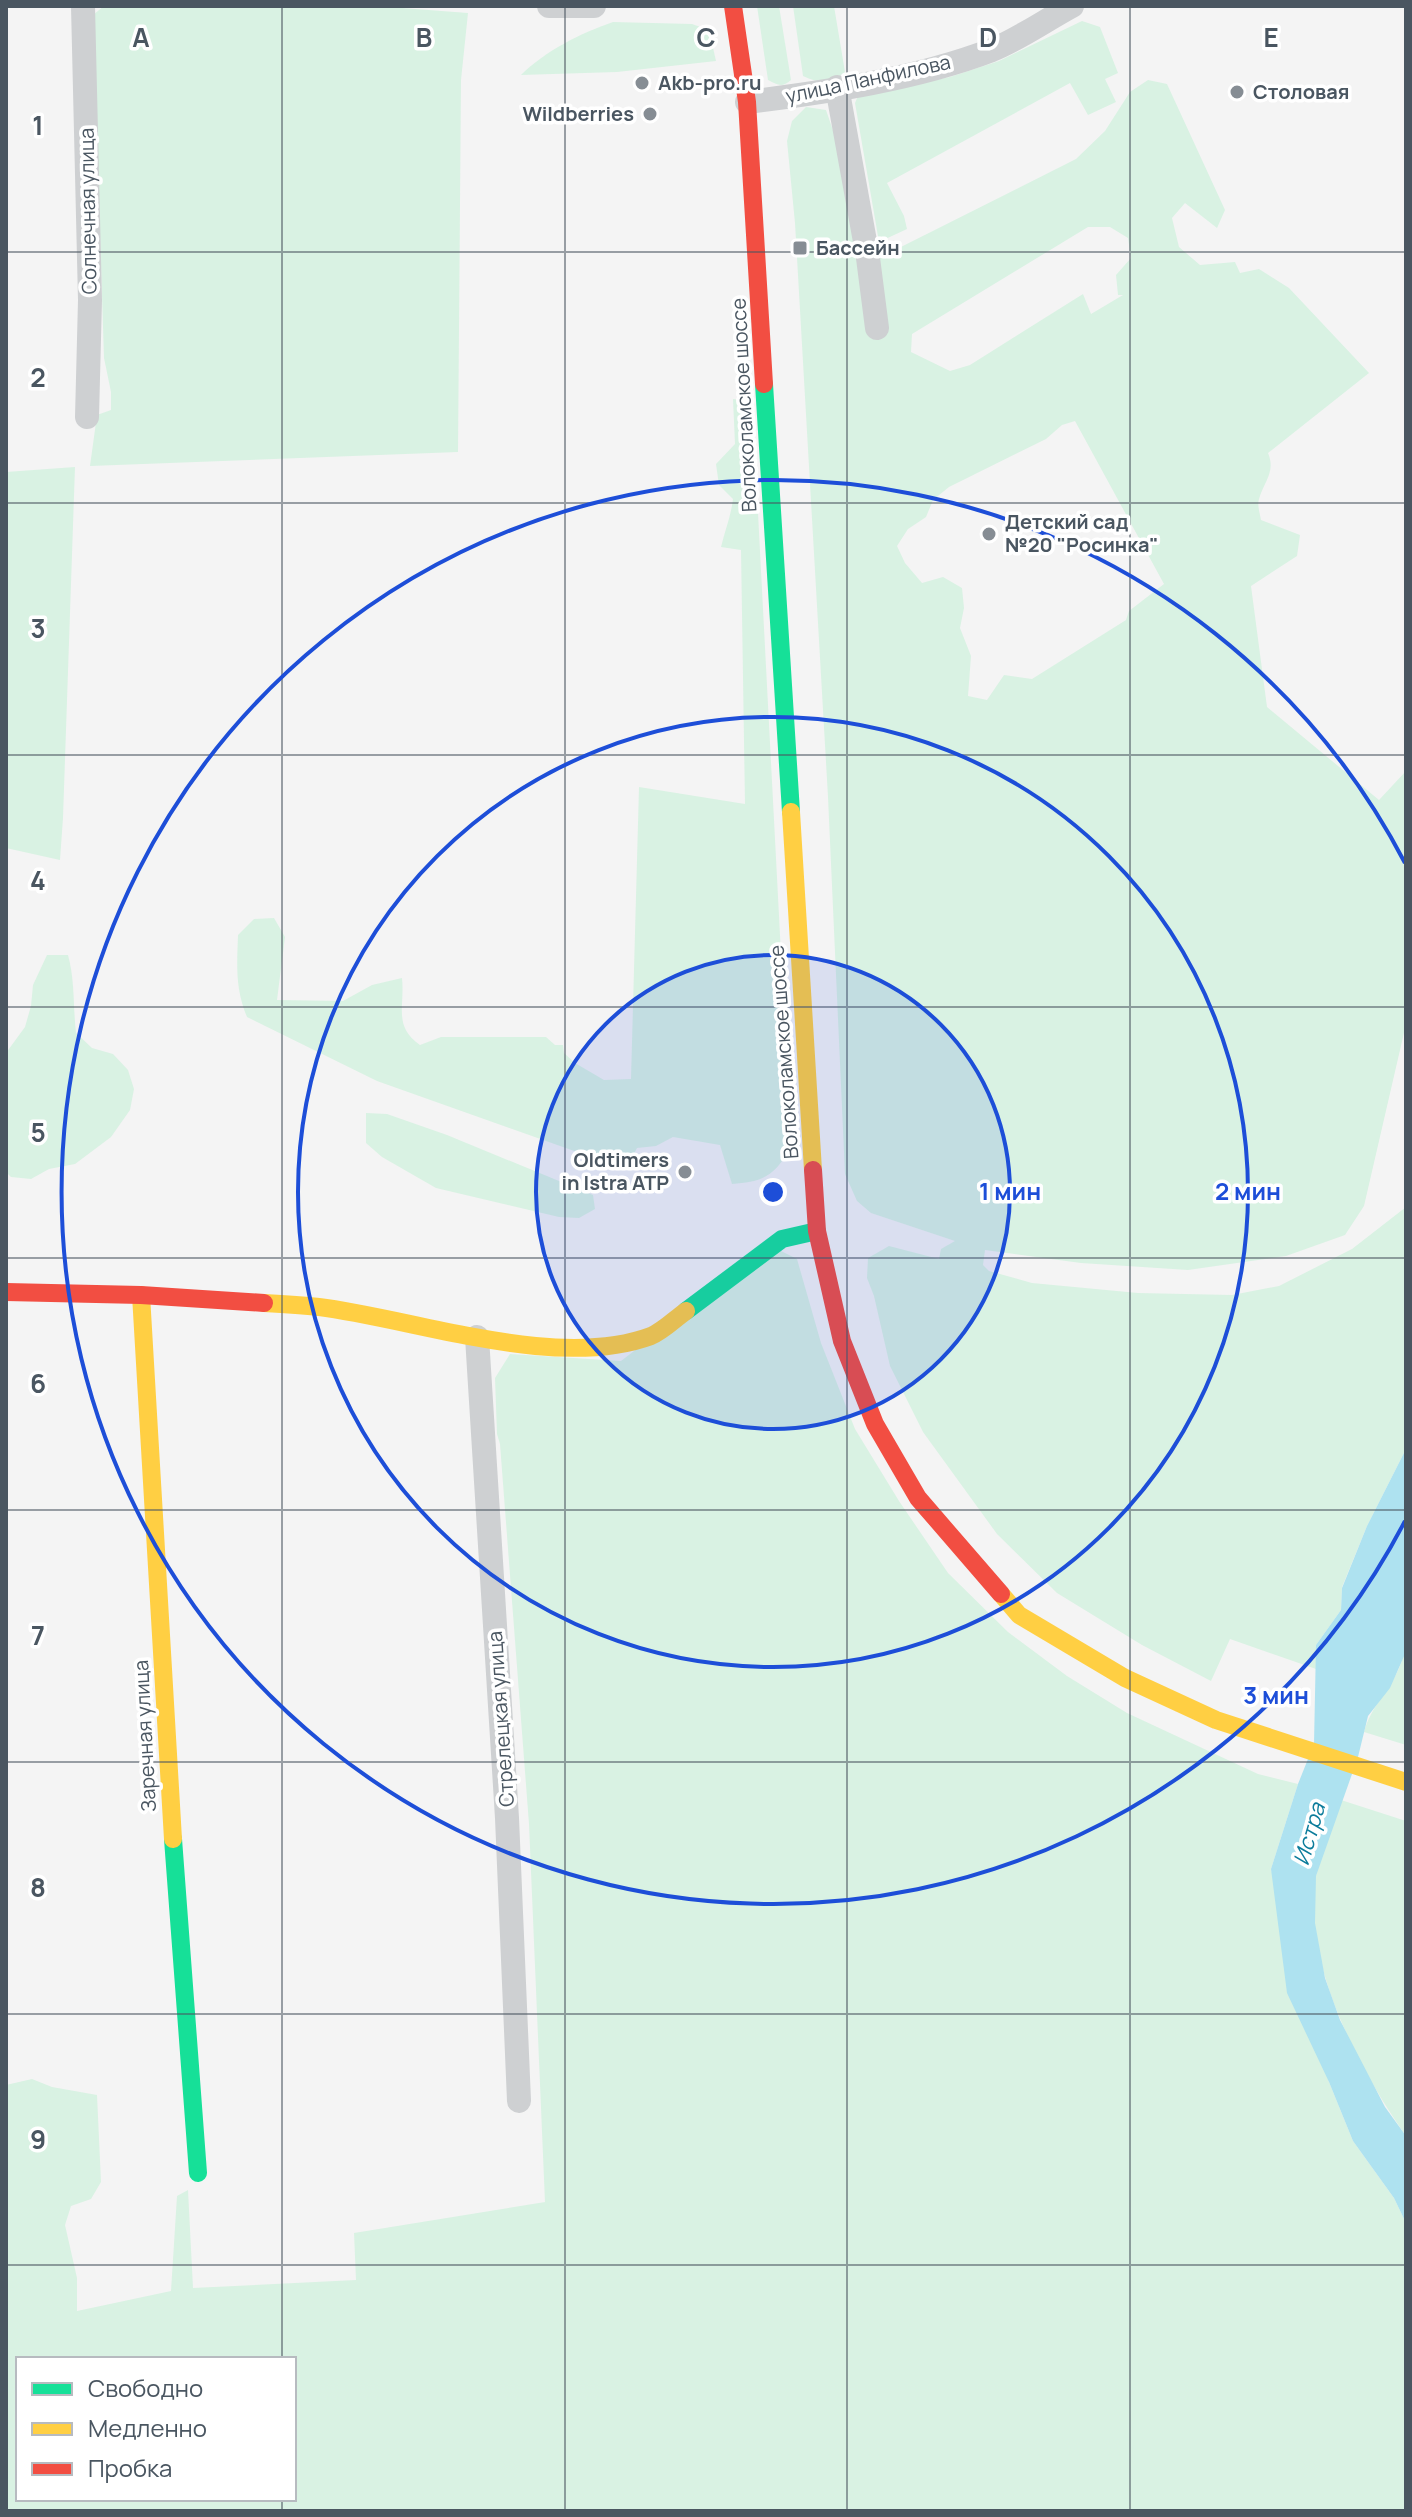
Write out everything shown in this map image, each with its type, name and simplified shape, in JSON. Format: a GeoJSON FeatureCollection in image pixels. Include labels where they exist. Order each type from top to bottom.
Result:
{"type":"FeatureCollection","features":[{"type":"Feature","properties":{"kind":"main road"},"geometry":{"type":"LineString","coordinates":[[733,6],[747,102]]}},
{"type":"Feature","properties":{"kind":"main road","name":"Волоколамское шоссе"},"geometry":{"type":"LineString","coordinates":[[747,102],[817,1231],[842,1341],[875,1424],[918,1498],[1019,1615],[1125,1678],[1216,1720],[1406,1782]]}},
{"type":"Feature","properties":{"kind":"main road"},"geometry":{"type":"LineString","coordinates":[[6,1292],[141,1295],[319,1307],[477,1337],[545,1346],[614,1346],[654,1335],[782,1239],[817,1231]]}},
{"type":"Feature","properties":{"kind":"main road","name":"Заречная улица"},"geometry":{"type":"LineString","coordinates":[[141,1295],[171,1805],[198,2173]]}},
{"type":"Feature","properties":{"kind":"street","name":"Солнечная улица"},"geometry":{"type":"LineString","coordinates":[[83,6],[90,300],[87,417]]}},
{"type":"Feature","properties":{"kind":"street"},"geometry":{"type":"LineString","coordinates":[[549,6],[594,6]]}},
{"type":"Feature","properties":{"kind":"street","name":"улица Панфилова"},"geometry":{"type":"LineString","coordinates":[[747,102],[862,85],[949,64],[995,49],[1072,6]]}},
{"type":"Feature","properties":{"kind":"street"},"geometry":{"type":"LineString","coordinates":[[837,87],[868,258],[877,328]]}},
{"type":"Feature","properties":{"kind":"street","name":"Стрелецкая улица"},"geometry":{"type":"LineString","coordinates":[[477,1337],[507,1818],[519,2101]]}},
{"type":"Feature","properties":{"kind":"green space"},"geometry":{"type":"Polygon","coordinates":[[[104,6],[376,6],[468,13],[461,80],[458,452],[90,466],[97,415],[111,410],[111,392],[104,358],[93,15],[104,6]]]}},
{"type":"Feature","properties":{"kind":"green space"},"geometry":{"type":"Polygon","coordinates":[[[757,6],[779,6],[791,80],[785,84],[768,80],[757,6]]]}},
{"type":"Feature","properties":{"kind":"green space"},"geometry":{"type":"Polygon","coordinates":[[[793,6],[834,6],[845,72],[840,76],[825,82],[803,76],[793,6]]]}},
{"type":"Feature","properties":{"kind":"green space"},"geometry":{"type":"Polygon","coordinates":[[[1082,21],[1100,27],[1118,73],[1105,79],[1116,102],[1088,115],[1070,83],[887,183],[904,216],[907,229],[879,242],[855,103],[858,96],[950,77],[999,61],[1082,21]]]}},
{"type":"Feature","properties":{"kind":"green space"},"geometry":{"type":"Polygon","coordinates":[[[613,22],[692,24],[709,30],[716,61],[617,72],[521,75],[564,44],[613,22]]]}},
{"type":"Feature","properties":{"kind":"green space"},"geometry":{"type":"Polygon","coordinates":[[[1148,80],[1167,84],[1225,210],[1217,228],[1185,203],[1172,218],[1179,247],[1200,265],[1235,262],[1240,273],[1259,269],[1289,288],[1369,373],[1268,453],[1270,471],[1258,501],[1261,520],[1300,535],[1297,556],[1251,586],[1267,707],[1379,800],[1406,771],[1406,1024],[1364,1206],[1345,1235],[1286,1256],[1188,1270],[1081,1263],[985,1250],[983,1265],[989,1271],[1032,1283],[1138,1293],[1232,1295],[1279,1286],[1352,1249],[1406,1207],[1406,1449],[1367,1526],[1342,1587],[1341,1610],[1316,1645],[1316,1669],[1230,1639],[1211,1681],[1142,1645],[1057,1593],[997,1534],[923,1432],[890,1366],[867,1278],[868,1258],[889,1246],[939,1259],[941,1249],[955,1241],[871,1213],[857,1201],[845,1174],[828,797],[795,223],[787,141],[792,121],[806,107],[826,110],[877,259],[1076,159],[1105,131],[1130,92],[1148,80]],[[1088,227],[912,334],[911,352],[950,371],[970,365],[1083,294],[1091,314],[1123,295],[1118,295],[1116,275],[1131,258],[1128,238],[1110,227],[1088,227]],[[1075,421],[1062,425],[1046,439],[949,487],[933,500],[926,517],[908,529],[897,546],[905,563],[922,583],[943,577],[962,588],[964,608],[960,628],[971,656],[968,696],[987,700],[1004,675],[1032,679],[1126,620],[1129,611],[1164,584],[1075,421]]]}},
{"type":"Feature","properties":{"kind":"green space"},"geometry":{"type":"Polygon","coordinates":[[[733,399],[741,400],[753,417],[791,1146],[780,1164],[761,1179],[732,1184],[720,1145],[673,1137],[656,1146],[637,1148],[628,1165],[612,1159],[608,1163],[377,1081],[247,1017],[239,986],[238,935],[254,919],[274,918],[285,937],[277,1000],[343,1001],[372,985],[402,978],[403,1023],[406,1031],[420,1045],[441,1037],[546,1037],[555,1045],[563,1045],[564,1053],[575,1063],[604,1080],[631,1079],[639,787],[745,804],[741,550],[721,547],[733,499],[719,485],[716,464],[735,444],[733,399]]]}},
{"type":"Feature","properties":{"kind":"green space"},"geometry":{"type":"Polygon","coordinates":[[[75,467],[60,860],[6,848],[6,472],[75,467]]]}},
{"type":"Feature","properties":{"kind":"green space"},"geometry":{"type":"Polygon","coordinates":[[[47,955],[68,955],[76,1033],[92,1048],[113,1054],[128,1070],[134,1089],[130,1110],[111,1137],[75,1164],[49,1169],[31,1179],[11,1177],[6,1172],[6,1053],[25,1027],[33,985],[47,955]]]}},
{"type":"Feature","properties":{"kind":"green space"},"geometry":{"type":"Polygon","coordinates":[[[366,1113],[387,1114],[447,1135],[593,1195],[595,1209],[579,1218],[559,1217],[436,1188],[382,1157],[366,1143],[366,1113]]]}},
{"type":"Feature","properties":{"kind":"green space"},"geometry":{"type":"Polygon","coordinates":[[[771,1246],[797,1259],[821,1343],[855,1429],[948,1573],[1008,1632],[1067,1676],[1127,1713],[1258,1774],[1298,1784],[1271,1869],[1329,2082],[1353,2141],[1394,2198],[1406,2223],[1405,2511],[6,2511],[6,2085],[32,2079],[52,2087],[97,2095],[101,2182],[91,2199],[71,2206],[65,2225],[77,2278],[77,2311],[171,2291],[177,2196],[188,2190],[193,2288],[356,2280],[354,2233],[545,2202],[529,1824],[497,1434],[495,1378],[510,1354],[621,1361],[771,1246]]]}},
{"type":"Feature","properties":{"kind":"green space"},"geometry":{"type":"Polygon","coordinates":[[[1406,1643],[1406,1745],[1364,1732],[1399,1669],[1406,1643]]]}},
{"type":"Feature","properties":{"kind":"green space"},"geometry":{"type":"Polygon","coordinates":[[[1341,1800],[1406,1821],[1406,2136],[1353,2047],[1325,1978],[1317,1943],[1314,1909],[1316,1876],[1341,1800]]]}},
{"type":"Feature","properties":{"kind":"water","name":"Истра"},"geometry":{"type":"Polygon","coordinates":[[[1406,1449],[1405,1654],[1390,1688],[1368,1716],[1358,1757],[1316,1876],[1315,1923],[1325,1978],[1340,2020],[1385,2107],[1406,2136],[1406,2223],[1394,2198],[1353,2141],[1287,1993],[1271,1869],[1314,1744],[1316,1645],[1341,1610],[1342,1588],[1367,1526],[1406,1449]]]}},
{"type":"Feature","properties":{"kind":"traffic: fast"},"geometry":{"type":"LineString","coordinates":[[764,384],[791,812]]}},
{"type":"Feature","properties":{"kind":"traffic: fast"},"geometry":{"type":"LineString","coordinates":[[686,1311],[782,1239],[817,1231]]}},
{"type":"Feature","properties":{"kind":"traffic: fast"},"geometry":{"type":"LineString","coordinates":[[173,1839],[198,2173]]}},
{"type":"Feature","properties":{"kind":"traffic: slow"},"geometry":{"type":"LineString","coordinates":[[791,812],[813,1170]]}},
{"type":"Feature","properties":{"kind":"traffic: slow"},"geometry":{"type":"LineString","coordinates":[[141,1295],[173,1839]]}},
{"type":"Feature","properties":{"kind":"traffic: slow"},"geometry":{"type":"LineString","coordinates":[[264,1303],[319,1307],[486,1339],[573,1348],[614,1345],[651,1336],[686,1311]]}},
{"type":"Feature","properties":{"kind":"traffic: slow"},"geometry":{"type":"LineString","coordinates":[[1001,1594],[1019,1615],[1125,1678],[1216,1720],[1406,1782]]}},
{"type":"Feature","properties":{"kind":"traffic: jam"},"geometry":{"type":"LineString","coordinates":[[733,6],[747,102],[764,384]]}},
{"type":"Feature","properties":{"kind":"traffic: jam"},"geometry":{"type":"LineString","coordinates":[[813,1170],[817,1231],[842,1341],[875,1424],[918,1498],[1001,1594]]}},
{"type":"Feature","properties":{"kind":"traffic: jam"},"geometry":{"type":"LineString","coordinates":[[6,1292],[141,1295],[264,1303]]}},
{"type":"Feature","properties":{"kind":"place","name":"Akb-pro.ru"},"geometry":{"type":"Point","coordinates":[642,83]}},
{"type":"Feature","properties":{"kind":"place","name":"Столовая"},"geometry":{"type":"Point","coordinates":[1237,92]}},
{"type":"Feature","properties":{"kind":"place","name":"Wildberries"},"geometry":{"type":"Point","coordinates":[650,114]}},
{"type":"Feature","properties":{"kind":"place","name":"Бассейн"},"geometry":{"type":"Point","coordinates":[800,248]}},
{"type":"Feature","properties":{"kind":"place","name":"Детский сад №20 \"Росинка\""},"geometry":{"type":"Point","coordinates":[989,534]}},
{"type":"Feature","properties":{"kind":"place","name":"Oldtimers in Istra ATP"},"geometry":{"type":"Point","coordinates":[685,1172]}}]}
